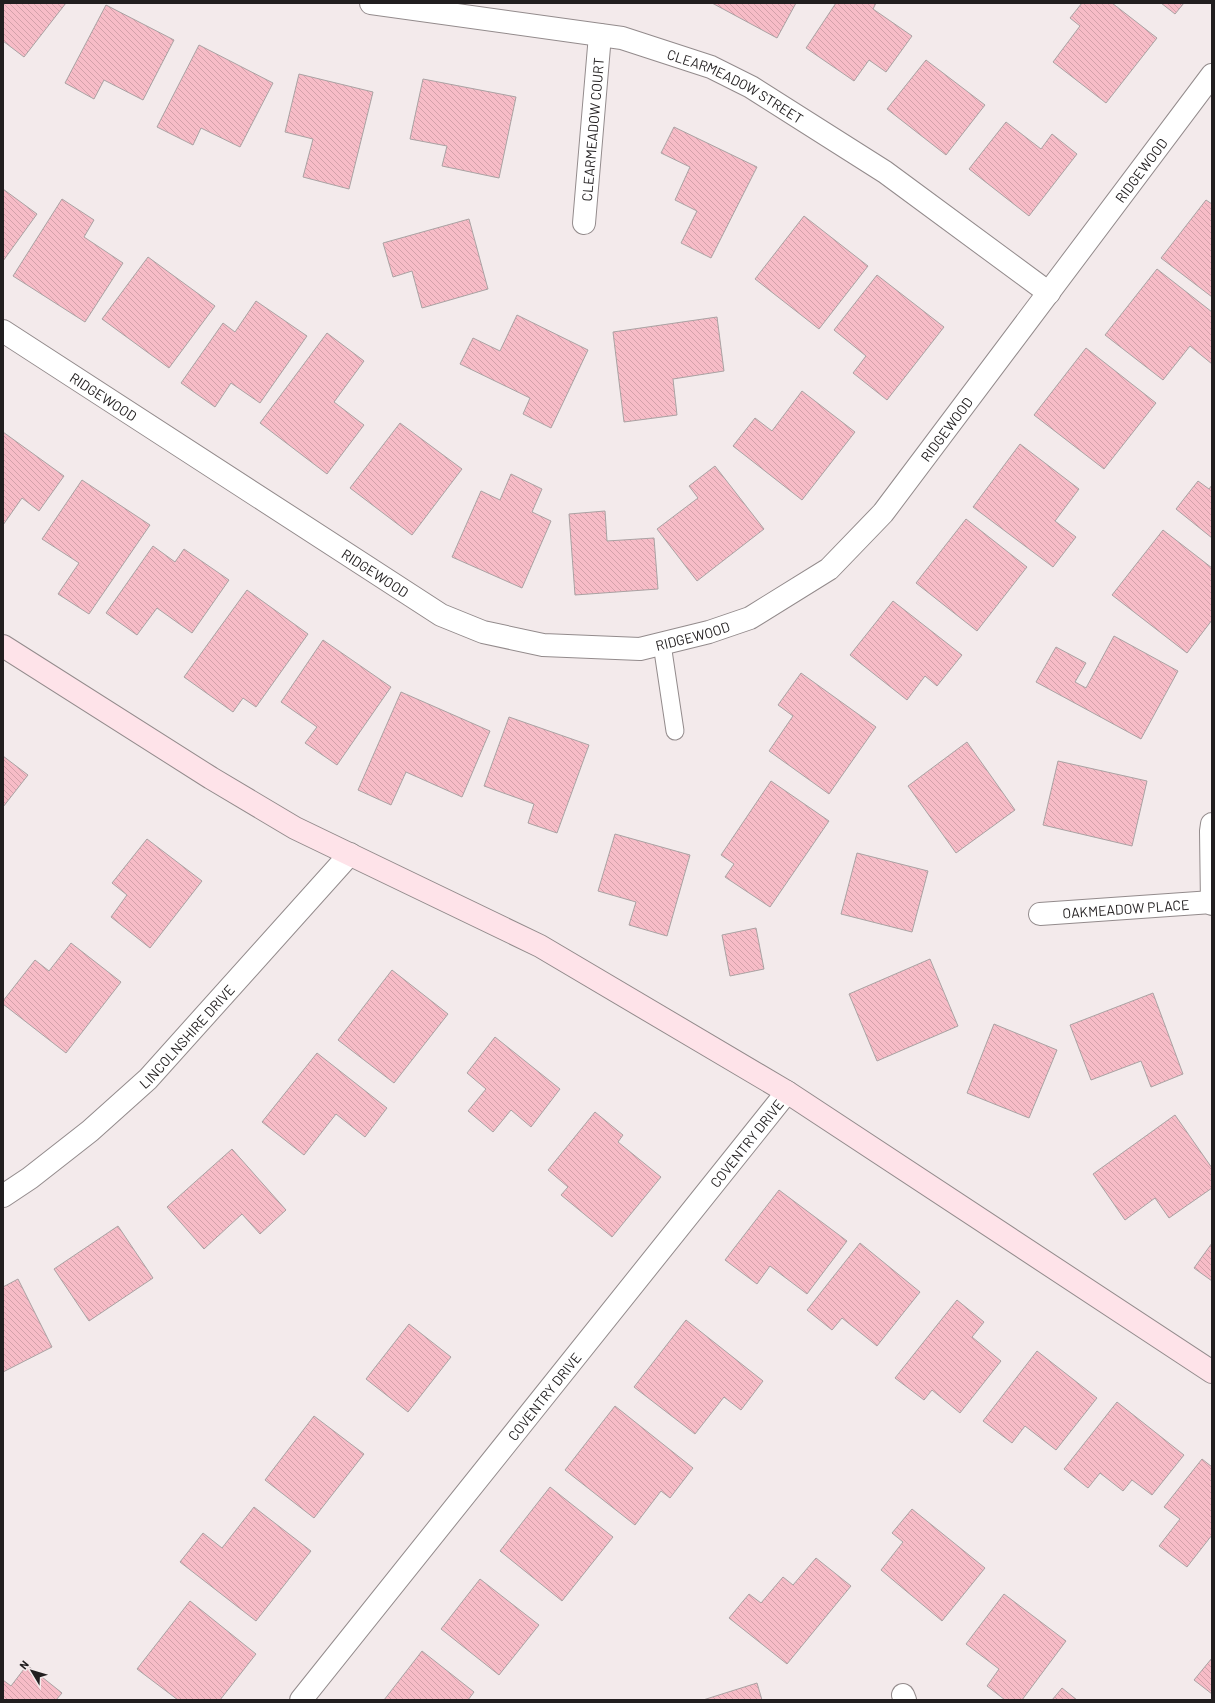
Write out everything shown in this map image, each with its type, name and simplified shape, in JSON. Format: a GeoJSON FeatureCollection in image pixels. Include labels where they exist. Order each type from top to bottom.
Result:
{"type":"FeatureCollection","features":[{"type":"Feature","properties":{"kind":"street","name":"CLEARMEADOW STREET"},"geometry":{"type":"LineString","coordinates":[[371,3],[622,38],[711,67],[751,87],[886,172],[1048,293]]}},
{"type":"Feature","properties":{"kind":"street","name":"CLEARMEADOW COURT"},"geometry":{"type":"LineString","coordinates":[[584,223],[600,35]]}},
{"type":"Feature","properties":{"kind":"street","name":"RIDGEWOOD"},"geometry":{"type":"LineString","coordinates":[[3,331],[441,615],[483,632],[543,645],[640,649],[710,632],[750,618],[829,569],[883,513],[1212,75]]}},
{"type":"Feature","properties":{"kind":"street"},"geometry":{"type":"LineString","coordinates":[[3,646],[211,778],[295,828],[540,946],[787,1092],[1212,1372]]}},
{"type":"Feature","properties":{"kind":"street"},"geometry":{"type":"LineString","coordinates":[[1212,824],[1212,903]]}},
{"type":"Feature","properties":{"kind":"street","name":"LINCOLNSHIRE DRIVE"},"geometry":{"type":"LineString","coordinates":[[3,1196],[30,1178],[90,1131],[148,1079],[350,854]]}},
{"type":"Feature","properties":{"kind":"street","name":"OAKMEADOW PLACE"},"geometry":{"type":"LineString","coordinates":[[1040,914],[1212,903]]}},
{"type":"Feature","properties":{"kind":"street","name":"COVENTRY DRIVE"},"geometry":{"type":"LineString","coordinates":[[301,1700],[787,1092]]}},
{"type":"Feature","properties":{"kind":"lane"},"geometry":{"type":"LineString","coordinates":[[662,644],[675,731]]}},
{"type":"Feature","properties":{"kind":"building"},"geometry":{"type":"Polygon","coordinates":[[[3,3],[66,3],[24,57],[3,41],[3,3]]]}},
{"type":"Feature","properties":{"kind":"building"},"geometry":{"type":"Polygon","coordinates":[[[712,3],[796,3],[777,38],[712,3]]]}},
{"type":"Feature","properties":{"kind":"building"},"geometry":{"type":"Polygon","coordinates":[[[836,3],[876,3],[873,9],[912,36],[886,72],[869,60],[854,81],[806,48],[836,3]]]}},
{"type":"Feature","properties":{"kind":"building"},"geometry":{"type":"Polygon","coordinates":[[[1082,3],[1112,3],[1157,38],[1106,103],[1053,62],[1080,26],[1070,18],[1082,3]]]}},
{"type":"Feature","properties":{"kind":"building"},"geometry":{"type":"Polygon","coordinates":[[[1161,3],[1184,3],[1175,14],[1161,3]]]}},
{"type":"Feature","properties":{"kind":"building"},"geometry":{"type":"Polygon","coordinates":[[[106,5],[174,40],[143,100],[104,80],[94,99],[65,83],[106,5]]]}},
{"type":"Feature","properties":{"kind":"building"},"geometry":{"type":"Polygon","coordinates":[[[199,45],[273,83],[240,147],[201,128],[193,145],[157,127],[199,45]]]}},
{"type":"Feature","properties":{"kind":"building"},"geometry":{"type":"Polygon","coordinates":[[[926,60],[985,105],[946,155],[887,109],[926,60]]]}},
{"type":"Feature","properties":{"kind":"building"},"geometry":{"type":"Polygon","coordinates":[[[299,74],[373,92],[349,189],[303,177],[313,139],[285,132],[299,74]]]}},
{"type":"Feature","properties":{"kind":"building"},"geometry":{"type":"Polygon","coordinates":[[[423,79],[516,97],[499,178],[442,166],[447,146],[410,139],[423,79]]]}},
{"type":"Feature","properties":{"kind":"building"},"geometry":{"type":"Polygon","coordinates":[[[1006,122],[1041,149],[1052,134],[1077,154],[1029,216],[969,169],[1006,122]]]}},
{"type":"Feature","properties":{"kind":"building"},"geometry":{"type":"Polygon","coordinates":[[[674,127],[757,167],[711,258],[681,243],[697,211],[675,200],[690,167],[661,153],[674,127]]]}},
{"type":"Feature","properties":{"kind":"building"},"geometry":{"type":"Polygon","coordinates":[[[3,189],[37,214],[3,261],[3,189]]]}},
{"type":"Feature","properties":{"kind":"building"},"geometry":{"type":"Polygon","coordinates":[[[62,199],[94,220],[84,237],[123,263],[85,322],[13,276],[62,199]]]}},
{"type":"Feature","properties":{"kind":"building"},"geometry":{"type":"Polygon","coordinates":[[[1206,200],[1212,204],[1212,297],[1161,258],[1206,200]]]}},
{"type":"Feature","properties":{"kind":"building"},"geometry":{"type":"Polygon","coordinates":[[[804,216],[868,266],[819,329],[755,279],[804,216]]]}},
{"type":"Feature","properties":{"kind":"building"},"geometry":{"type":"Polygon","coordinates":[[[469,219],[488,289],[422,308],[412,271],[393,277],[383,243],[469,219]]]}},
{"type":"Feature","properties":{"kind":"building"},"geometry":{"type":"Polygon","coordinates":[[[148,257],[215,306],[169,368],[102,319],[148,257]]]}},
{"type":"Feature","properties":{"kind":"building"},"geometry":{"type":"Polygon","coordinates":[[[1157,269],[1212,312],[1212,364],[1190,346],[1163,380],[1105,335],[1157,269]]]}},
{"type":"Feature","properties":{"kind":"building"},"geometry":{"type":"Polygon","coordinates":[[[877,275],[944,327],[887,400],[853,373],[866,356],[834,330],[877,275]]]}},
{"type":"Feature","properties":{"kind":"building"},"geometry":{"type":"Polygon","coordinates":[[[256,301],[307,336],[260,403],[231,383],[215,407],[181,383],[223,323],[235,332],[256,301]]]}},
{"type":"Feature","properties":{"kind":"building"},"geometry":{"type":"Polygon","coordinates":[[[517,315],[588,350],[551,428],[523,414],[530,398],[460,364],[473,338],[500,351],[517,315]]]}},
{"type":"Feature","properties":{"kind":"building"},"geometry":{"type":"Polygon","coordinates":[[[717,317],[724,371],[673,379],[677,415],[624,422],[613,332],[717,317]]]}},
{"type":"Feature","properties":{"kind":"building"},"geometry":{"type":"Polygon","coordinates":[[[327,333],[364,361],[334,402],[364,425],[327,474],[260,423],[327,333]]]}},
{"type":"Feature","properties":{"kind":"building"},"geometry":{"type":"Polygon","coordinates":[[[1086,348],[1156,403],[1104,469],[1034,415],[1086,348]]]}},
{"type":"Feature","properties":{"kind":"building"},"geometry":{"type":"Polygon","coordinates":[[[802,391],[855,432],[802,500],[733,446],[755,418],[772,431],[802,391]]]}},
{"type":"Feature","properties":{"kind":"building"},"geometry":{"type":"Polygon","coordinates":[[[400,423],[462,469],[412,535],[350,488],[400,423]]]}},
{"type":"Feature","properties":{"kind":"building"},"geometry":{"type":"Polygon","coordinates":[[[3,432],[64,476],[39,511],[22,498],[3,525],[3,432]]]}},
{"type":"Feature","properties":{"kind":"building"},"geometry":{"type":"Polygon","coordinates":[[[1020,444],[1079,489],[1055,521],[1076,537],[1053,567],[973,507],[1020,444]]]}},
{"type":"Feature","properties":{"kind":"building"},"geometry":{"type":"Polygon","coordinates":[[[715,466],[764,529],[697,581],[657,529],[698,498],[689,486],[715,466]]]}},
{"type":"Feature","properties":{"kind":"building"},"geometry":{"type":"Polygon","coordinates":[[[511,474],[542,489],[532,512],[551,521],[522,588],[452,557],[481,491],[500,500],[511,474]]]}},
{"type":"Feature","properties":{"kind":"building"},"geometry":{"type":"Polygon","coordinates":[[[82,480],[150,525],[89,614],[58,594],[79,563],[42,539],[82,480]]]}},
{"type":"Feature","properties":{"kind":"building"},"geometry":{"type":"Polygon","coordinates":[[[1198,481],[1209,489],[1212,485],[1212,538],[1176,509],[1198,481]]]}},
{"type":"Feature","properties":{"kind":"building"},"geometry":{"type":"Polygon","coordinates":[[[605,511],[607,541],[654,538],[658,589],[575,595],[569,514],[605,511]]]}},
{"type":"Feature","properties":{"kind":"building"},"geometry":{"type":"Polygon","coordinates":[[[966,519],[1027,567],[977,631],[916,583],[966,519]]]}},
{"type":"Feature","properties":{"kind":"building"},"geometry":{"type":"Polygon","coordinates":[[[1163,530],[1212,568],[1212,620],[1187,653],[1112,595],[1163,530]]]}},
{"type":"Feature","properties":{"kind":"building"},"geometry":{"type":"Polygon","coordinates":[[[153,546],[175,562],[184,549],[229,580],[192,633],[157,608],[137,635],[106,613],[153,546]]]}},
{"type":"Feature","properties":{"kind":"building"},"geometry":{"type":"Polygon","coordinates":[[[247,590],[308,634],[256,707],[243,698],[233,712],[184,677],[247,590]]]}},
{"type":"Feature","properties":{"kind":"building"},"geometry":{"type":"Polygon","coordinates":[[[893,601],[962,655],[937,686],[925,676],[907,700],[850,655],[893,601]]]}},
{"type":"Feature","properties":{"kind":"building"},"geometry":{"type":"Polygon","coordinates":[[[1114,636],[1178,671],[1141,739],[1036,682],[1056,647],[1086,663],[1075,682],[1086,688],[1114,636]]]}},
{"type":"Feature","properties":{"kind":"building"},"geometry":{"type":"Polygon","coordinates":[[[323,640],[391,687],[337,765],[305,743],[317,727],[281,702],[323,640]]]}},
{"type":"Feature","properties":{"kind":"building"},"geometry":{"type":"Polygon","coordinates":[[[801,673],[876,727],[829,794],[769,751],[793,716],[778,705],[801,673]]]}},
{"type":"Feature","properties":{"kind":"building"},"geometry":{"type":"Polygon","coordinates":[[[401,692],[490,731],[462,797],[406,772],[391,805],[358,790],[401,692]]]}},
{"type":"Feature","properties":{"kind":"building"},"geometry":{"type":"Polygon","coordinates":[[[509,717],[589,745],[557,833],[528,823],[534,804],[484,786],[509,717]]]}},
{"type":"Feature","properties":{"kind":"building"},"geometry":{"type":"Polygon","coordinates":[[[967,742],[1015,810],[956,853],[908,786],[967,742]]]}},
{"type":"Feature","properties":{"kind":"building"},"geometry":{"type":"Polygon","coordinates":[[[3,756],[28,775],[3,807],[3,756]]]}},
{"type":"Feature","properties":{"kind":"building"},"geometry":{"type":"Polygon","coordinates":[[[1058,761],[1147,781],[1132,846],[1043,825],[1058,761]]]}},
{"type":"Feature","properties":{"kind":"building"},"geometry":{"type":"Polygon","coordinates":[[[771,781],[829,821],[770,907],[725,877],[734,864],[721,855],[771,781]]]}},
{"type":"Feature","properties":{"kind":"building"},"geometry":{"type":"Polygon","coordinates":[[[615,834],[690,855],[667,936],[629,925],[636,902],[598,891],[615,834]]]}},
{"type":"Feature","properties":{"kind":"building"},"geometry":{"type":"Polygon","coordinates":[[[147,839],[202,881],[150,948],[111,917],[127,895],[112,883],[147,839]]]}},
{"type":"Feature","properties":{"kind":"building"},"geometry":{"type":"Polygon","coordinates":[[[857,853],[928,871],[912,932],[841,914],[857,853]]]}},
{"type":"Feature","properties":{"kind":"building"},"geometry":{"type":"Polygon","coordinates":[[[756,928],[764,969],[730,976],[722,935],[756,928]]]}},
{"type":"Feature","properties":{"kind":"building"},"geometry":{"type":"Polygon","coordinates":[[[71,943],[121,982],[66,1053],[3,1004],[3,1001],[35,960],[49,971],[71,943]]]}},
{"type":"Feature","properties":{"kind":"building"},"geometry":{"type":"Polygon","coordinates":[[[930,959],[958,1026],[877,1061],[849,994],[930,959]]]}},
{"type":"Feature","properties":{"kind":"building"},"geometry":{"type":"Polygon","coordinates":[[[392,970],[448,1014],[394,1083],[338,1040],[392,970]]]}},
{"type":"Feature","properties":{"kind":"building"},"geometry":{"type":"Polygon","coordinates":[[[1153,993],[1183,1074],[1151,1087],[1141,1061],[1091,1080],[1070,1025],[1153,993]]]}},
{"type":"Feature","properties":{"kind":"building"},"geometry":{"type":"Polygon","coordinates":[[[994,1024],[1057,1050],[1029,1118],[967,1093],[994,1024]]]}},
{"type":"Feature","properties":{"kind":"building"},"geometry":{"type":"Polygon","coordinates":[[[495,1037],[560,1089],[531,1127],[511,1110],[493,1132],[468,1111],[486,1089],[467,1073],[495,1037]]]}},
{"type":"Feature","properties":{"kind":"building"},"geometry":{"type":"Polygon","coordinates":[[[317,1053],[387,1108],[365,1137],[336,1114],[304,1155],[262,1122],[317,1053]]]}},
{"type":"Feature","properties":{"kind":"building"},"geometry":{"type":"Polygon","coordinates":[[[595,1112],[623,1135],[618,1142],[661,1177],[612,1237],[561,1195],[568,1187],[548,1170],[595,1112]]]}},
{"type":"Feature","properties":{"kind":"building"},"geometry":{"type":"Polygon","coordinates":[[[1175,1115],[1212,1168],[1212,1188],[1169,1218],[1155,1198],[1125,1220],[1093,1174],[1175,1115]]]}},
{"type":"Feature","properties":{"kind":"building"},"geometry":{"type":"Polygon","coordinates":[[[232,1149],[286,1210],[260,1234],[242,1214],[204,1249],[167,1207],[232,1149]]]}},
{"type":"Feature","properties":{"kind":"building"},"geometry":{"type":"Polygon","coordinates":[[[779,1190],[847,1241],[807,1294],[770,1266],[757,1284],[725,1260],[779,1190]]]}},
{"type":"Feature","properties":{"kind":"building"},"geometry":{"type":"Polygon","coordinates":[[[118,1226],[153,1278],[89,1321],[54,1269],[118,1226]]]}},
{"type":"Feature","properties":{"kind":"building"},"geometry":{"type":"Polygon","coordinates":[[[860,1243],[920,1292],[877,1346],[842,1318],[832,1330],[807,1310],[860,1243]]]}},
{"type":"Feature","properties":{"kind":"building"},"geometry":{"type":"Polygon","coordinates":[[[1212,1243],[1212,1281],[1194,1268],[1212,1243]]]}},
{"type":"Feature","properties":{"kind":"building"},"geometry":{"type":"Polygon","coordinates":[[[18,1279],[52,1347],[3,1372],[3,1287],[18,1279]]]}},
{"type":"Feature","properties":{"kind":"building"},"geometry":{"type":"Polygon","coordinates":[[[957,1300],[984,1322],[972,1337],[1001,1361],[960,1413],[932,1390],[924,1400],[895,1378],[957,1300]]]}},
{"type":"Feature","properties":{"kind":"building"},"geometry":{"type":"Polygon","coordinates":[[[686,1320],[763,1381],[741,1410],[724,1397],[695,1434],[634,1387],[686,1320]]]}},
{"type":"Feature","properties":{"kind":"building"},"geometry":{"type":"Polygon","coordinates":[[[409,1324],[451,1357],[408,1412],[366,1379],[409,1324]]]}},
{"type":"Feature","properties":{"kind":"building"},"geometry":{"type":"Polygon","coordinates":[[[1037,1351],[1097,1398],[1056,1450],[1025,1426],[1012,1443],[983,1421],[1037,1351]]]}},
{"type":"Feature","properties":{"kind":"building"},"geometry":{"type":"Polygon","coordinates":[[[1117,1402],[1184,1455],[1152,1495],[1132,1480],[1123,1491],[1100,1473],[1088,1488],[1064,1469],[1117,1402]]]}},
{"type":"Feature","properties":{"kind":"building"},"geometry":{"type":"Polygon","coordinates":[[[615,1406],[693,1468],[670,1498],[661,1491],[635,1525],[565,1470],[615,1406]]]}},
{"type":"Feature","properties":{"kind":"building"},"geometry":{"type":"Polygon","coordinates":[[[314,1416],[364,1454],[314,1518],[265,1480],[314,1416]]]}},
{"type":"Feature","properties":{"kind":"building"},"geometry":{"type":"Polygon","coordinates":[[[1202,1459],[1212,1467],[1212,1535],[1187,1567],[1159,1546],[1180,1519],[1164,1507],[1202,1459]]]}},
{"type":"Feature","properties":{"kind":"building"},"geometry":{"type":"Polygon","coordinates":[[[550,1487],[613,1537],[562,1601],[500,1551],[550,1487]]]}},
{"type":"Feature","properties":{"kind":"building"},"geometry":{"type":"Polygon","coordinates":[[[254,1507],[311,1551],[256,1621],[180,1562],[203,1533],[222,1548],[254,1507]]]}},
{"type":"Feature","properties":{"kind":"building"},"geometry":{"type":"Polygon","coordinates":[[[912,1509],[985,1568],[942,1621],[881,1570],[903,1542],[892,1533],[912,1509]]]}},
{"type":"Feature","properties":{"kind":"building"},"geometry":{"type":"Polygon","coordinates":[[[816,1558],[851,1586],[787,1664],[729,1618],[749,1594],[761,1603],[783,1577],[793,1585],[816,1558]]]}},
{"type":"Feature","properties":{"kind":"building"},"geometry":{"type":"Polygon","coordinates":[[[480,1579],[539,1625],[499,1675],[441,1629],[480,1579]]]}},
{"type":"Feature","properties":{"kind":"building"},"geometry":{"type":"Polygon","coordinates":[[[1004,1594],[1066,1641],[1022,1700],[1005,1700],[987,1686],[999,1669],[966,1644],[1004,1594]]]}},
{"type":"Feature","properties":{"kind":"building"},"geometry":{"type":"Polygon","coordinates":[[[190,1601],[256,1654],[220,1700],[178,1700],[137,1669],[190,1601]]]}},
{"type":"Feature","properties":{"kind":"building"},"geometry":{"type":"Polygon","coordinates":[[[422,1651],[474,1692],[468,1700],[384,1700],[422,1651]]]}},
{"type":"Feature","properties":{"kind":"building"},"geometry":{"type":"Polygon","coordinates":[[[1212,1658],[1212,1694],[1194,1680],[1212,1658]]]}},
{"type":"Feature","properties":{"kind":"building"},"geometry":{"type":"Polygon","coordinates":[[[27,1665],[62,1693],[56,1700],[3,1700],[3,1680],[11,1686],[27,1665]]]}},
{"type":"Feature","properties":{"kind":"building"},"geometry":{"type":"Polygon","coordinates":[[[757,1683],[762,1700],[703,1700],[757,1683]]]}},
{"type":"Feature","properties":{"kind":"building"},"geometry":{"type":"Polygon","coordinates":[[[1062,1688],[1077,1700],[1052,1700],[1062,1688]]]}}]}
